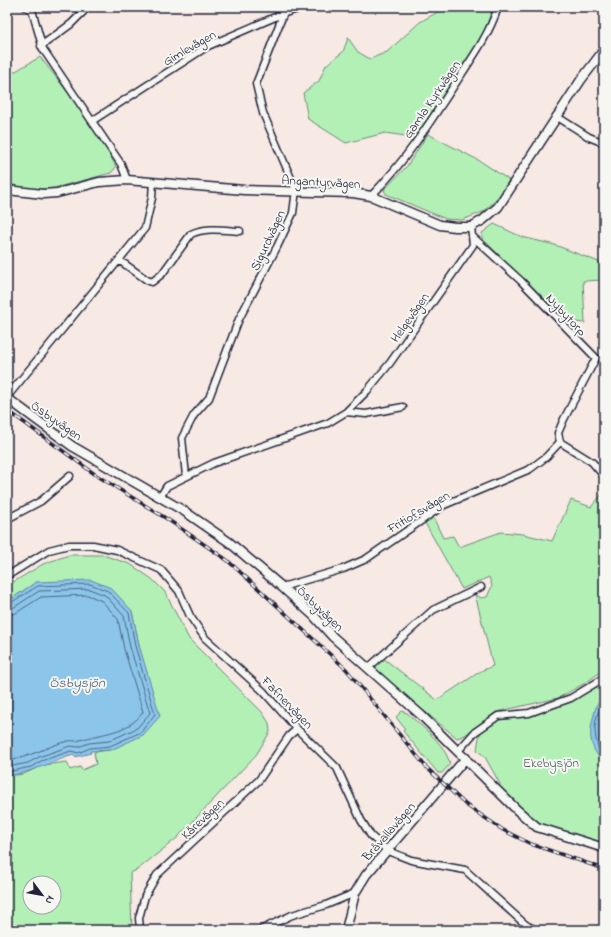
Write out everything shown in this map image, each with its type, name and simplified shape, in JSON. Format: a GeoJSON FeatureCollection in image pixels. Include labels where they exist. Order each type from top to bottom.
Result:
{"type":"FeatureCollection","features":[{"type":"Feature","properties":{"kind":"street"},"geometry":{"type":"LineString","coordinates":[[26,7],[32,10],[41,46],[121,164],[127,180]]}},
{"type":"Feature","properties":{"kind":"street"},"geometry":{"type":"LineString","coordinates":[[41,46],[71,24],[88,7]]}},
{"type":"Feature","properties":{"kind":"street"},"geometry":{"type":"LineString","coordinates":[[286,7],[256,84],[263,113],[296,190]]}},
{"type":"Feature","properties":{"kind":"street","name":"Gimlevägen"},"geometry":{"type":"LineString","coordinates":[[92,121],[208,46],[282,14],[304,7]]}},
{"type":"Feature","properties":{"kind":"street","name":"Gamla Kyrkvägen"},"geometry":{"type":"LineString","coordinates":[[371,196],[403,162],[488,35],[498,7]]}},
{"type":"Feature","properties":{"kind":"street"},"geometry":{"type":"LineString","coordinates":[[473,237],[471,227],[498,208],[580,80],[604,50]]}},
{"type":"Feature","properties":{"kind":"street"},"geometry":{"type":"LineString","coordinates":[[556,116],[589,137],[604,143]]}},
{"type":"Feature","properties":{"kind":"street","name":"Angantyrvägen"},"geometry":{"type":"LineString","coordinates":[[7,186],[11,190],[43,194],[57,193],[99,182],[127,180],[244,190],[296,190],[353,193],[371,196],[440,225],[471,227]]}},
{"type":"Feature","properties":{"kind":"street"},"geometry":{"type":"LineString","coordinates":[[7,397],[145,228],[152,198],[153,182]]}},
{"type":"Feature","properties":{"kind":"street","name":"Sigurdvägen"},"geometry":{"type":"LineString","coordinates":[[186,476],[182,438],[194,415],[209,398],[239,319],[293,213],[296,190]]}},
{"type":"Feature","properties":{"kind":"street"},"geometry":{"type":"LineString","coordinates":[[118,260],[152,282],[162,274],[191,234],[209,229],[240,231]]}},
{"type":"Feature","properties":{"kind":"street","name":"Helgevägen"},"geometry":{"type":"LineString","coordinates":[[160,497],[167,486],[214,463],[328,423],[346,412],[367,391],[390,364],[473,245],[473,237]]}},
{"type":"Feature","properties":{"kind":"street","name":"Nybytorp"},"geometry":{"type":"LineString","coordinates":[[473,237],[521,281],[596,358],[564,419],[558,433],[560,442]]}},
{"type":"Feature","properties":{"kind":"street","name":"Ösbyvägen"},"geometry":{"type":"LineString","coordinates":[[7,397],[72,446],[160,497],[229,542],[282,587],[368,668],[422,716],[517,810],[537,827],[604,848]]}},
{"type":"Feature","properties":{"kind":"street"},"geometry":{"type":"LineString","coordinates":[[346,412],[366,414],[403,407]]}},
{"type":"Feature","properties":{"kind":"street"},"geometry":{"type":"LineString","coordinates":[[560,442],[592,462],[604,476]]}},
{"type":"Feature","properties":{"kind":"street","name":"Fritiofsvägen"},"geometry":{"type":"LineString","coordinates":[[282,587],[343,569],[366,558],[444,505],[530,469],[546,457],[560,442]]}},
{"type":"Feature","properties":{"kind":"street"},"geometry":{"type":"LineString","coordinates":[[7,519],[42,501],[70,476]]}},
{"type":"Feature","properties":{"kind":"street","name":"Fafnervägen"},"geometry":{"type":"LineString","coordinates":[[7,576],[49,550],[68,545],[93,545],[117,550],[161,570],[179,591],[190,616],[205,638],[263,691],[297,729],[338,768],[361,820],[371,836],[388,851],[411,860],[465,870],[525,927],[536,930]]}},
{"type":"Feature","properties":{"kind":"street"},"geometry":{"type":"LineString","coordinates":[[368,668],[433,610],[481,587]]}},
{"type":"Feature","properties":{"kind":"street"},"geometry":{"type":"LineString","coordinates":[[458,751],[475,732],[498,716],[529,713],[571,698],[604,678]]}},
{"type":"Feature","properties":{"kind":"street","name":"Kårevägen"},"geometry":{"type":"LineString","coordinates":[[140,930],[139,918],[145,896],[157,875],[259,780],[289,736],[297,729]]}},
{"type":"Feature","properties":{"kind":"street","name":"Bråvallavägen"},"geometry":{"type":"LineString","coordinates":[[346,930],[355,893],[366,874],[388,851],[466,758]]}},
{"type":"Feature","properties":{"kind":"street"},"geometry":{"type":"LineString","coordinates":[[260,930],[292,915],[326,905],[355,893]]}},
{"type":"Feature","properties":{"kind":"green space"},"geometry":{"type":"Polygon","coordinates":[[[442,7],[493,7],[484,33],[420,130],[412,137],[385,133],[346,143],[308,119],[303,93],[319,81],[326,65],[343,52],[348,38],[358,52],[370,59],[387,52],[420,22],[443,9],[442,7]]]}},
{"type":"Feature","properties":{"kind":"green space"},"geometry":{"type":"Polygon","coordinates":[[[40,57],[81,110],[109,152],[116,167],[111,173],[54,188],[30,190],[7,183],[7,76],[40,57]]]}},
{"type":"Feature","properties":{"kind":"green space"},"geometry":{"type":"Polygon","coordinates":[[[428,134],[480,161],[509,180],[496,200],[483,212],[462,220],[446,219],[386,194],[384,190],[407,166],[428,134]]]}},
{"type":"Feature","properties":{"kind":"green space"},"geometry":{"type":"Polygon","coordinates":[[[494,224],[522,237],[555,245],[604,264],[604,280],[583,281],[585,323],[565,321],[482,238],[482,233],[494,224]]]}},
{"type":"Feature","properties":{"kind":"green space"},"geometry":{"type":"Polygon","coordinates":[[[604,492],[604,669],[587,682],[558,698],[496,712],[465,735],[457,738],[373,669],[383,658],[437,700],[481,671],[493,666],[475,594],[481,598],[487,597],[492,586],[489,577],[462,589],[424,521],[432,515],[443,538],[453,536],[459,547],[501,532],[523,534],[552,541],[571,500],[591,507],[604,492]]]}},
{"type":"Feature","properties":{"kind":"green space"},"geometry":{"type":"Polygon","coordinates":[[[69,555],[103,555],[130,564],[152,579],[165,592],[189,639],[262,712],[269,723],[270,732],[256,755],[177,838],[137,870],[130,873],[132,930],[7,930],[7,776],[24,774],[43,765],[67,762],[70,770],[80,767],[82,770],[96,764],[94,752],[111,750],[139,645],[132,611],[36,582],[7,602],[7,586],[43,564],[69,555]]]}},
{"type":"Feature","properties":{"kind":"green space","name":"Ekebysjön"},"geometry":{"type":"Polygon","coordinates":[[[604,682],[604,843],[539,823],[509,798],[499,787],[500,784],[485,757],[477,750],[479,737],[482,730],[494,721],[540,711],[557,705],[581,695],[604,682]]]}},
{"type":"Feature","properties":{"kind":"green space"},"geometry":{"type":"Polygon","coordinates":[[[402,711],[407,713],[426,730],[443,749],[450,764],[442,773],[438,773],[403,731],[405,729],[396,717],[402,711]]]}},
{"type":"Feature","properties":{"kind":"water","name":"Ösbysjön"},"geometry":{"type":"Polygon","coordinates":[[[91,580],[111,588],[132,611],[139,645],[160,716],[143,735],[111,750],[90,751],[91,753],[75,757],[73,755],[32,770],[7,776],[7,602],[36,582],[91,580]]]}},
{"type":"Feature","properties":{"kind":"water","name":"Ekebysjön"},"geometry":{"type":"Polygon","coordinates":[[[604,701],[604,762],[594,749],[591,728],[597,704],[604,701]]]}},
{"type":"Feature","properties":{"kind":"railway"},"geometry":{"type":"LineString","coordinates":[[7,410],[96,475],[167,519],[227,560],[346,669],[426,767],[466,805],[503,830],[531,844],[604,869]]}}]}
